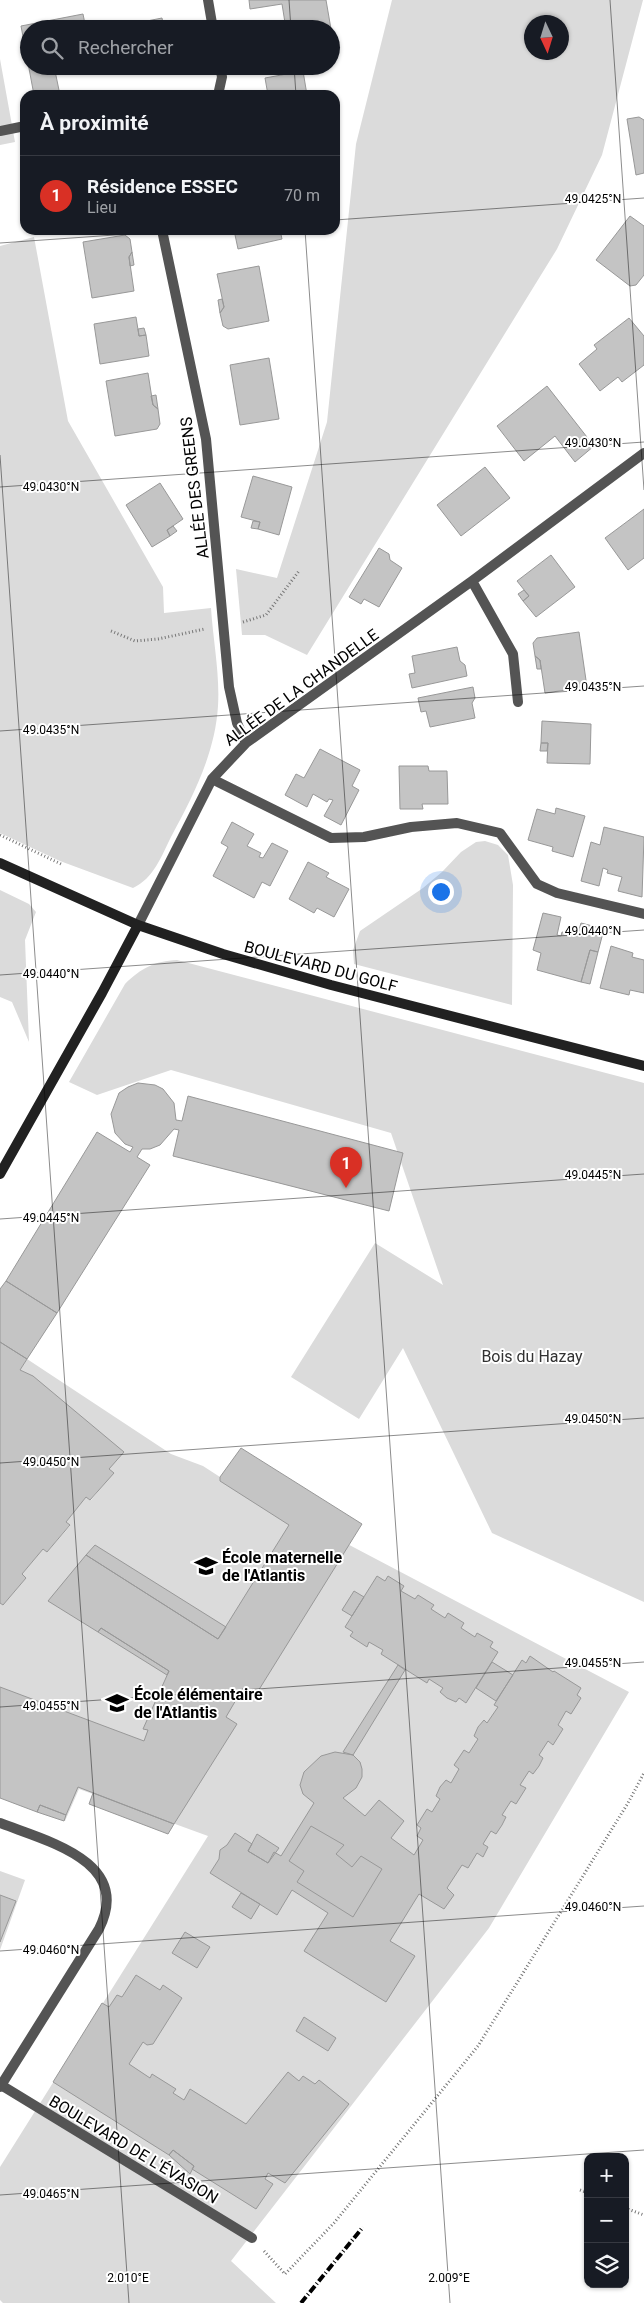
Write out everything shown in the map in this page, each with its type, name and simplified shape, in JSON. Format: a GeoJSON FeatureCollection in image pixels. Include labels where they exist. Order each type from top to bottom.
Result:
{"type":"FeatureCollection","features":[{"type":"Feature","properties":{"kind":"main road","name":"BOULEVARD DU GOLF"},"geometry":{"type":"LineString","coordinates":[[0,863],[138,925],[223,954],[331,986],[644,1066]]}},
{"type":"Feature","properties":{"kind":"main road"},"geometry":{"type":"LineString","coordinates":[[0,1174],[138,925]]}},
{"type":"Feature","properties":{"kind":"street"},"geometry":{"type":"LineString","coordinates":[[208,0],[211,20]]}},
{"type":"Feature","properties":{"kind":"street"},"geometry":{"type":"LineString","coordinates":[[219,90],[222,75]]}},
{"type":"Feature","properties":{"kind":"street"},"geometry":{"type":"LineString","coordinates":[[0,132],[20,127]]}},
{"type":"Feature","properties":{"kind":"street","name":"ALLÉE DES GREENS"},"geometry":{"type":"LineString","coordinates":[[163,235],[206,439],[229,687],[236,723],[246,742]]}},
{"type":"Feature","properties":{"kind":"street","name":"ALLÉE DE LA CHANDELLE"},"geometry":{"type":"LineString","coordinates":[[138,925],[212,779],[228,759],[246,742],[472,581],[644,453]]}},
{"type":"Feature","properties":{"kind":"street"},"geometry":{"type":"LineString","coordinates":[[472,581],[513,654],[518,702]]}},
{"type":"Feature","properties":{"kind":"street"},"geometry":{"type":"LineString","coordinates":[[212,779],[331,838],[364,837],[411,827],[457,824],[500,833],[538,884],[557,892],[644,914]]}},
{"type":"Feature","properties":{"kind":"street"},"geometry":{"type":"LineString","coordinates":[[0,1823],[69,1849],[88,1863],[97,1872],[105,1886],[107,1910],[99,1929],[0,2086]]}},
{"type":"Feature","properties":{"kind":"street","name":"BOULEVARD DE L'ÉVASION"},"geometry":{"type":"LineString","coordinates":[[0,2086],[252,2238]]}},
{"type":"Feature","properties":{"kind":"path"},"geometry":{"type":"LineString","coordinates":[[0,835],[61,864]]}},
{"type":"Feature","properties":{"kind":"path"},"geometry":{"type":"LineString","coordinates":[[252,2238],[285,2274],[334,2223],[478,2046],[628,1803],[644,1773]]}},
{"type":"Feature","properties":{"kind":"path"},"geometry":{"type":"LineString","coordinates":[[580,2190],[584,2192]]}},
{"type":"Feature","properties":{"kind":"path"},"geometry":{"type":"LineString","coordinates":[[629,2209],[644,2215]]}},
{"type":"Feature","properties":{"kind":"green space"},"geometry":{"type":"Polygon","coordinates":[[[392,0],[643,0],[602,155],[557,249],[307,655],[265,635],[242,635],[236,569],[277,578],[327,422],[356,144],[392,0]]]}},
{"type":"Feature","properties":{"kind":"green space"},"geometry":{"type":"Polygon","coordinates":[[[0,59],[15,142],[0,145],[0,59]]]}},
{"type":"Feature","properties":{"kind":"green space"},"geometry":{"type":"Polygon","coordinates":[[[34,237],[68,421],[163,587],[164,613],[211,608],[217,669],[218,706],[208,758],[195,790],[152,873],[133,888],[60,861],[0,833],[0,246],[34,237]]]}},
{"type":"Feature","properties":{"kind":"green space"},"geometry":{"type":"Polygon","coordinates":[[[485,841],[498,845],[508,855],[513,885],[512,1005],[354,964],[353,950],[360,931],[423,888],[461,852],[476,842],[485,841]]]}},
{"type":"Feature","properties":{"kind":"green space"},"geometry":{"type":"Polygon","coordinates":[[[0,890],[29,904],[36,912],[25,940],[29,1042],[12,1002],[0,997],[0,890]]]}},
{"type":"Feature","properties":{"kind":"green space","name":"Bois du Hazay"},"geometry":{"type":"Polygon","coordinates":[[[177,960],[644,1083],[644,1602],[492,1533],[403,1348],[359,1419],[291,1377],[375,1243],[443,1285],[391,1133],[171,1070],[97,1095],[69,1082],[125,984],[149,966],[177,960]]]}},
{"type":"Feature","properties":{"kind":"green space"},"geometry":{"type":"Polygon","coordinates":[[[27,1359],[171,1454],[203,1466],[220,1477],[629,1692],[489,1928],[231,2261],[276,2303],[3,2303],[0,2300],[0,2167],[208,1836],[79,1789],[65,1821],[0,1797],[0,1603],[3,1605],[26,1578],[22,1574],[43,1549],[47,1552],[70,1526],[66,1522],[86,1497],[91,1500],[113,1473],[109,1469],[123,1452],[20,1370],[27,1359]]]}},
{"type":"Feature","properties":{"kind":"green space"},"geometry":{"type":"Polygon","coordinates":[[[0,1871],[25,1880],[0,1950],[0,1871]]]}},
{"type":"Feature","properties":{"kind":"building"},"geometry":{"type":"Polygon","coordinates":[[[249,0],[326,0],[329,20],[285,20],[282,4],[250,9],[249,0]]]}},
{"type":"Feature","properties":{"kind":"building"},"geometry":{"type":"Polygon","coordinates":[[[83,14],[84,20],[52,20],[83,14]]]}},
{"type":"Feature","properties":{"kind":"building"},"geometry":{"type":"Polygon","coordinates":[[[30,75],[56,75],[59,90],[33,90],[30,75]]]}},
{"type":"Feature","properties":{"kind":"building"},"geometry":{"type":"Polygon","coordinates":[[[281,75],[304,75],[306,90],[267,90],[265,78],[281,75]]]}},
{"type":"Feature","properties":{"kind":"building"},"geometry":{"type":"Polygon","coordinates":[[[639,117],[644,120],[644,173],[636,175],[627,119],[639,117]]]}},
{"type":"Feature","properties":{"kind":"building"},"geometry":{"type":"Polygon","coordinates":[[[630,216],[644,226],[644,275],[636,285],[630,286],[596,260],[630,216]]]}},
{"type":"Feature","properties":{"kind":"building"},"geometry":{"type":"Polygon","coordinates":[[[125,235],[130,239],[132,252],[129,257],[134,291],[92,298],[83,242],[125,235]]]}},
{"type":"Feature","properties":{"kind":"building"},"geometry":{"type":"Polygon","coordinates":[[[235,235],[281,235],[282,239],[238,249],[235,235]]]}},
{"type":"Feature","properties":{"kind":"building"},"geometry":{"type":"Polygon","coordinates":[[[132,252],[134,265],[130,266],[129,257],[132,252]]]}},
{"type":"Feature","properties":{"kind":"building"},"geometry":{"type":"Polygon","coordinates":[[[259,266],[269,321],[228,329],[223,326],[220,313],[224,307],[217,274],[259,266]]]}},
{"type":"Feature","properties":{"kind":"building"},"geometry":{"type":"Polygon","coordinates":[[[222,299],[224,307],[220,313],[218,300],[222,299]]]}},
{"type":"Feature","properties":{"kind":"building"},"geometry":{"type":"Polygon","coordinates":[[[136,317],[139,336],[146,335],[149,356],[100,364],[94,324],[136,317]]]}},
{"type":"Feature","properties":{"kind":"building"},"geometry":{"type":"Polygon","coordinates":[[[629,318],[644,336],[644,365],[622,382],[618,377],[600,391],[579,364],[597,349],[594,345],[629,318]]]}},
{"type":"Feature","properties":{"kind":"building"},"geometry":{"type":"Polygon","coordinates":[[[144,328],[146,335],[139,336],[138,329],[144,328]]]}},
{"type":"Feature","properties":{"kind":"building"},"geometry":{"type":"Polygon","coordinates":[[[269,358],[279,419],[240,425],[230,365],[269,358]]]}},
{"type":"Feature","properties":{"kind":"building"},"geometry":{"type":"Polygon","coordinates":[[[148,373],[153,405],[158,409],[160,424],[157,429],[115,436],[106,381],[148,373]]]}},
{"type":"Feature","properties":{"kind":"building"},"geometry":{"type":"Polygon","coordinates":[[[547,386],[594,446],[575,462],[555,436],[524,461],[497,426],[547,386]]]}},
{"type":"Feature","properties":{"kind":"building"},"geometry":{"type":"Polygon","coordinates":[[[156,395],[158,409],[153,405],[151,396],[156,395]]]}},
{"type":"Feature","properties":{"kind":"building"},"geometry":{"type":"Polygon","coordinates":[[[485,467],[510,498],[461,536],[437,505],[485,467]]]}},
{"type":"Feature","properties":{"kind":"building"},"geometry":{"type":"Polygon","coordinates":[[[253,476],[292,487],[279,535],[258,529],[260,522],[241,517],[253,476]]]}},
{"type":"Feature","properties":{"kind":"building"},"geometry":{"type":"Polygon","coordinates":[[[160,483],[183,519],[167,530],[170,536],[152,547],[126,505],[160,483]]]}},
{"type":"Feature","properties":{"kind":"building"},"geometry":{"type":"Polygon","coordinates":[[[644,509],[644,558],[628,570],[605,538],[644,509]]]}},
{"type":"Feature","properties":{"kind":"building"},"geometry":{"type":"Polygon","coordinates":[[[253,521],[260,522],[258,529],[251,528],[253,521]]]}},
{"type":"Feature","properties":{"kind":"building"},"geometry":{"type":"Polygon","coordinates":[[[173,526],[177,531],[170,536],[167,530],[173,526]]]}},
{"type":"Feature","properties":{"kind":"building"},"geometry":{"type":"Polygon","coordinates":[[[379,548],[389,554],[390,560],[402,568],[379,607],[364,599],[361,604],[349,597],[379,548]]]}},
{"type":"Feature","properties":{"kind":"building"},"geometry":{"type":"Polygon","coordinates":[[[551,555],[575,587],[536,617],[523,601],[529,596],[517,581],[551,555]]]}},
{"type":"Feature","properties":{"kind":"building"},"geometry":{"type":"Polygon","coordinates":[[[524,590],[529,596],[523,601],[518,594],[524,590]]]}},
{"type":"Feature","properties":{"kind":"building"},"geometry":{"type":"Polygon","coordinates":[[[579,632],[587,687],[545,693],[540,660],[535,656],[533,643],[537,638],[579,632]]]}},
{"type":"Feature","properties":{"kind":"building"},"geometry":{"type":"Polygon","coordinates":[[[457,647],[460,661],[465,665],[467,676],[412,688],[409,674],[415,673],[412,656],[457,647]]]}},
{"type":"Feature","properties":{"kind":"building"},"geometry":{"type":"Polygon","coordinates":[[[535,656],[540,660],[541,669],[537,669],[535,656]]]}},
{"type":"Feature","properties":{"kind":"building"},"geometry":{"type":"Polygon","coordinates":[[[473,687],[475,698],[472,703],[475,718],[430,727],[426,711],[421,712],[418,698],[473,687]]]}},
{"type":"Feature","properties":{"kind":"building"},"geometry":{"type":"Polygon","coordinates":[[[542,721],[591,724],[590,764],[547,763],[548,743],[541,743],[542,721]]]}},
{"type":"Feature","properties":{"kind":"building"},"geometry":{"type":"Polygon","coordinates":[[[541,743],[548,743],[547,751],[540,751],[541,743]]]}},
{"type":"Feature","properties":{"kind":"building"},"geometry":{"type":"Polygon","coordinates":[[[320,749],[360,770],[352,786],[359,790],[341,825],[324,816],[333,800],[329,799],[327,802],[313,794],[307,807],[285,795],[296,774],[304,778],[320,749]]]}},
{"type":"Feature","properties":{"kind":"building"},"geometry":{"type":"Polygon","coordinates":[[[399,766],[428,766],[429,771],[447,771],[448,804],[422,804],[423,809],[400,809],[399,766]]]}},
{"type":"Feature","properties":{"kind":"building"},"geometry":{"type":"Polygon","coordinates":[[[556,808],[585,816],[573,857],[552,851],[553,847],[528,840],[537,809],[555,814],[556,808]]]}},
{"type":"Feature","properties":{"kind":"building"},"geometry":{"type":"Polygon","coordinates":[[[232,822],[254,834],[247,846],[261,853],[259,857],[263,858],[272,843],[288,851],[270,886],[262,882],[254,898],[213,876],[228,847],[221,843],[232,822]]]}},
{"type":"Feature","properties":{"kind":"building"},"geometry":{"type":"Polygon","coordinates":[[[604,827],[644,837],[642,897],[618,891],[622,877],[607,873],[608,870],[603,868],[599,886],[581,881],[591,842],[600,845],[604,827]]]}},
{"type":"Feature","properties":{"kind":"building"},"geometry":{"type":"Polygon","coordinates":[[[308,862],[329,873],[326,877],[349,889],[334,917],[317,908],[314,913],[289,899],[308,862]]]}},
{"type":"Feature","properties":{"kind":"building"},"geometry":{"type":"Polygon","coordinates":[[[543,913],[561,917],[557,935],[561,936],[562,932],[577,936],[581,923],[604,929],[598,952],[590,950],[581,982],[537,970],[541,953],[533,950],[543,913]]]}},
{"type":"Feature","properties":{"kind":"building"},"geometry":{"type":"Polygon","coordinates":[[[611,946],[633,953],[632,957],[644,960],[644,993],[630,990],[629,995],[600,988],[611,946]]]}},
{"type":"Feature","properties":{"kind":"building"},"geometry":{"type":"Polygon","coordinates":[[[590,950],[598,952],[590,984],[581,982],[590,950]]]}},
{"type":"Feature","properties":{"kind":"building"},"geometry":{"type":"Polygon","coordinates":[[[138,1083],[155,1085],[163,1089],[174,1103],[176,1120],[182,1121],[188,1096],[403,1153],[389,1211],[173,1156],[179,1130],[174,1129],[160,1145],[150,1149],[142,1149],[137,1157],[150,1165],[57,1313],[6,1281],[97,1132],[130,1152],[133,1147],[125,1144],[115,1133],[111,1114],[119,1093],[138,1083]]]}},
{"type":"Feature","properties":{"kind":"building"},"geometry":{"type":"Polygon","coordinates":[[[6,1281],[57,1313],[27,1359],[0,1342],[0,1289],[6,1281]]]}},
{"type":"Feature","properties":{"kind":"building"},"geometry":{"type":"Polygon","coordinates":[[[0,1342],[27,1359],[20,1370],[33,1376],[124,1452],[109,1469],[114,1473],[90,1500],[86,1497],[66,1522],[70,1525],[47,1552],[43,1549],[22,1574],[26,1578],[3,1605],[0,1603],[0,1342]]]}},
{"type":"Feature","properties":{"kind":"building"},"geometry":{"type":"Polygon","coordinates":[[[241,1448],[362,1524],[255,1696],[243,1688],[226,1717],[237,1724],[174,1824],[78,1787],[66,1815],[40,1805],[37,1812],[0,1798],[0,1687],[144,1741],[148,1730],[143,1729],[169,1671],[101,1628],[98,1632],[48,1601],[86,1555],[218,1639],[289,1525],[220,1481],[220,1477],[241,1448]]]}},
{"type":"Feature","properties":{"kind":"building"},"geometry":{"type":"Polygon","coordinates":[[[95,1545],[226,1627],[218,1639],[86,1555],[95,1545]]]}},
{"type":"Feature","properties":{"kind":"building"},"geometry":{"type":"Polygon","coordinates":[[[377,1576],[385,1581],[388,1576],[404,1586],[401,1591],[415,1599],[418,1595],[434,1605],[431,1609],[445,1618],[448,1613],[464,1623],[461,1628],[475,1637],[477,1633],[493,1642],[490,1647],[498,1652],[466,1703],[459,1698],[456,1702],[447,1698],[440,1692],[443,1688],[429,1679],[427,1683],[381,1654],[383,1650],[369,1642],[367,1647],[350,1636],[353,1632],[345,1627],[377,1576]]]}},
{"type":"Feature","properties":{"kind":"building"},"geometry":{"type":"Polygon","coordinates":[[[354,1591],[364,1597],[352,1616],[342,1610],[354,1591]]]}},
{"type":"Feature","properties":{"kind":"building"},"geometry":{"type":"Polygon","coordinates":[[[101,1628],[169,1671],[167,1675],[98,1632],[101,1628]]]}},
{"type":"Feature","properties":{"kind":"building"},"geometry":{"type":"Polygon","coordinates":[[[530,1656],[581,1688],[577,1695],[581,1698],[571,1714],[566,1711],[558,1725],[563,1729],[553,1745],[548,1741],[539,1755],[543,1758],[539,1766],[533,1774],[529,1771],[520,1785],[526,1788],[516,1804],[511,1801],[502,1815],[506,1817],[496,1834],[491,1831],[483,1844],[488,1847],[483,1857],[477,1853],[468,1868],[462,1865],[447,1888],[454,1895],[444,1909],[419,1894],[390,1941],[415,1956],[386,2002],[304,1951],[328,1913],[292,1890],[277,1915],[210,1873],[219,1859],[220,1850],[227,1845],[235,1833],[252,1844],[248,1851],[268,1863],[274,1852],[281,1856],[314,1803],[303,1794],[300,1785],[304,1772],[321,1756],[335,1752],[353,1755],[360,1762],[362,1769],[362,1777],[356,1788],[343,1798],[365,1816],[379,1800],[404,1821],[391,1838],[414,1855],[423,1840],[417,1836],[421,1828],[417,1825],[427,1809],[432,1812],[440,1799],[436,1796],[440,1787],[446,1780],[451,1783],[459,1769],[454,1765],[464,1750],[469,1753],[478,1739],[474,1736],[478,1727],[484,1720],[487,1723],[498,1707],[494,1705],[522,1660],[526,1663],[530,1656]]]}},
{"type":"Feature","properties":{"kind":"building"},"geometry":{"type":"Polygon","coordinates":[[[492,1662],[513,1675],[496,1701],[476,1688],[492,1662]]]}},
{"type":"Feature","properties":{"kind":"building"},"geometry":{"type":"Polygon","coordinates":[[[398,1665],[405,1670],[353,1755],[343,1752],[398,1665]]]}},
{"type":"Feature","properties":{"kind":"building"},"geometry":{"type":"Polygon","coordinates":[[[93,1793],[174,1824],[168,1834],[89,1804],[93,1793]]]}},
{"type":"Feature","properties":{"kind":"building"},"geometry":{"type":"Polygon","coordinates":[[[40,1805],[66,1815],[64,1821],[37,1812],[40,1805]]]}},
{"type":"Feature","properties":{"kind":"building"},"geometry":{"type":"Polygon","coordinates":[[[311,1826],[344,1845],[336,1854],[352,1867],[361,1856],[382,1869],[353,1917],[297,1882],[304,1871],[289,1861],[311,1826]]]}},
{"type":"Feature","properties":{"kind":"building"},"geometry":{"type":"Polygon","coordinates":[[[257,1834],[279,1848],[268,1863],[248,1851],[257,1834]]]}},
{"type":"Feature","properties":{"kind":"building"},"geometry":{"type":"Polygon","coordinates":[[[241,1893],[260,1904],[251,1919],[232,1907],[241,1893]]]}},
{"type":"Feature","properties":{"kind":"building"},"geometry":{"type":"Polygon","coordinates":[[[0,1895],[16,1901],[0,1942],[0,1895]]]}},
{"type":"Feature","properties":{"kind":"building"},"geometry":{"type":"Polygon","coordinates":[[[185,1932],[210,1947],[197,1968],[172,1953],[185,1932]]]}},
{"type":"Feature","properties":{"kind":"building"},"geometry":{"type":"Polygon","coordinates":[[[136,1975],[160,1990],[163,1985],[182,1998],[153,2044],[147,2045],[143,2042],[129,2064],[150,2078],[152,2074],[176,2089],[173,2093],[184,2100],[190,2089],[246,2124],[288,2072],[299,2081],[303,2076],[315,2084],[319,2080],[349,2104],[285,2183],[268,2173],[265,2179],[273,2184],[256,2209],[192,2169],[194,2166],[173,2150],[169,2155],[53,2082],[102,2003],[109,2007],[117,1995],[122,1997],[136,1975]]]}},
{"type":"Feature","properties":{"kind":"building"},"geometry":{"type":"Polygon","coordinates":[[[304,2017],[336,2038],[328,2051],[296,2031],[304,2017]]]}},
{"type":"Feature","properties":{"kind":"building"},"geometry":{"type":"Polygon","coordinates":[[[173,2150],[194,2166],[190,2174],[169,2155],[173,2150]]]}},
{"type":"Feature","properties":{"kind":"railway"},"geometry":{"type":"LineString","coordinates":[[301,2303],[363,2227]]}},
{"type":"Feature","properties":{"kind":"place","name":"Résidence ESSEC"},"geometry":{"type":"Point","coordinates":[346,1188]}},
{"type":"Feature","properties":{"kind":"place","name":"École maternelle de l'Atlantis"},"geometry":{"type":"Point","coordinates":[206,1566]}},
{"type":"Feature","properties":{"kind":"place","name":"École élémentaire de l'Atlantis"},"geometry":{"type":"Point","coordinates":[117,1703]}}]}
